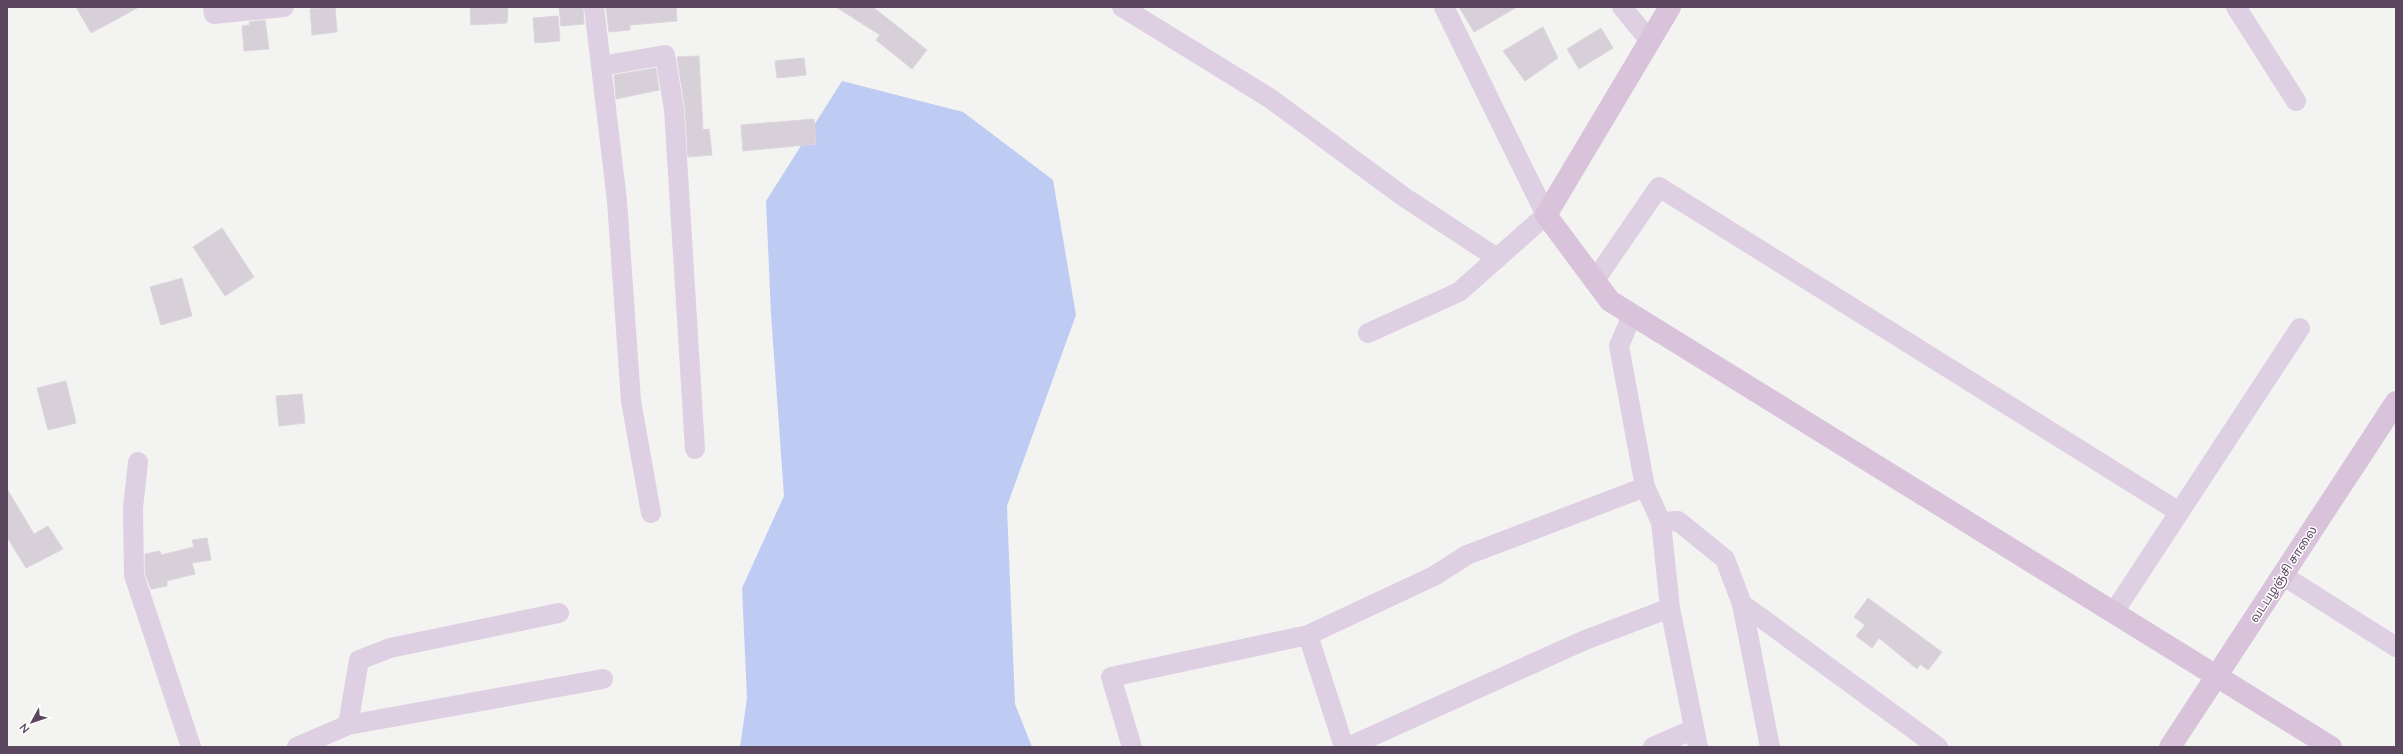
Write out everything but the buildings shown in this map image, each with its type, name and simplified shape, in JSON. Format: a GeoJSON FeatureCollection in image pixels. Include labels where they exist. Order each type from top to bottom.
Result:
{"type":"FeatureCollection","features":[{"type":"Feature","properties":{"kind":"street"},"geometry":{"type":"LineString","coordinates":[[213,7],[214,14],[284,7]]}},
{"type":"Feature","properties":{"kind":"street"},"geometry":{"type":"LineString","coordinates":[[594,7],[617,201],[631,402],[651,513]]}},
{"type":"Feature","properties":{"kind":"street"},"geometry":{"type":"LineString","coordinates":[[1122,7],[1271,99],[1404,197],[1497,258]]}},
{"type":"Feature","properties":{"kind":"street"},"geometry":{"type":"LineString","coordinates":[[1444,7],[1546,215],[1610,301],[2331,747]]}},
{"type":"Feature","properties":{"kind":"street"},"geometry":{"type":"LineString","coordinates":[[1622,7],[1650,41]]}},
{"type":"Feature","properties":{"kind":"street"},"geometry":{"type":"LineString","coordinates":[[1368,333],[1459,292],[1546,215],[1670,7]]}},
{"type":"Feature","properties":{"kind":"street"},"geometry":{"type":"LineString","coordinates":[[2236,7],[2296,101]]}},
{"type":"Feature","properties":{"kind":"street"},"geometry":{"type":"LineString","coordinates":[[602,66],[665,55],[674,109],[695,449]]}},
{"type":"Feature","properties":{"kind":"street"},"geometry":{"type":"LineString","coordinates":[[1595,280],[1659,187],[2179,512]]}},
{"type":"Feature","properties":{"kind":"street"},"geometry":{"type":"LineString","coordinates":[[1632,315],[1619,346],[1645,487],[1661,522],[1670,608],[1696,738],[1653,747]]}},
{"type":"Feature","properties":{"kind":"street"},"geometry":{"type":"LineString","coordinates":[[2114,612],[2300,328]]}},
{"type":"Feature","properties":{"kind":"street","name":"வடபழஞ்சி சாலை"},"geometry":{"type":"LineString","coordinates":[[2170,747],[2396,402]]}},
{"type":"Feature","properties":{"kind":"street"},"geometry":{"type":"LineString","coordinates":[[138,462],[133,508],[134,575],[191,747]]}},
{"type":"Feature","properties":{"kind":"street"},"geometry":{"type":"LineString","coordinates":[[1132,747],[1111,677],[1308,635],[1434,576],[1467,555],[1645,487]]}},
{"type":"Feature","properties":{"kind":"street"},"geometry":{"type":"LineString","coordinates":[[1661,522],[1678,521],[1725,559],[1742,604],[1770,747]]}},
{"type":"Feature","properties":{"kind":"street"},"geometry":{"type":"LineString","coordinates":[[2282,575],[2394,642]]}},
{"type":"Feature","properties":{"kind":"street"},"geometry":{"type":"LineString","coordinates":[[1742,604],[1938,747]]}},
{"type":"Feature","properties":{"kind":"street"},"geometry":{"type":"LineString","coordinates":[[1348,747],[1585,640],[1670,608]]}},
{"type":"Feature","properties":{"kind":"street"},"geometry":{"type":"LineString","coordinates":[[348,725],[359,660],[390,648],[558,613]]}},
{"type":"Feature","properties":{"kind":"street"},"geometry":{"type":"LineString","coordinates":[[1308,635],[1344,747]]}},
{"type":"Feature","properties":{"kind":"street"},"geometry":{"type":"LineString","coordinates":[[297,747],[348,725],[603,679]]}},
{"type":"Feature","properties":{"kind":"shaded area"},"geometry":{"type":"Polygon","coordinates":[[[842,81],[963,112],[1053,180],[1076,315],[1007,506],[1015,704],[1032,747],[740,747],[747,698],[742,588],[784,496],[771,314],[766,201],[842,81]]]}}]}
